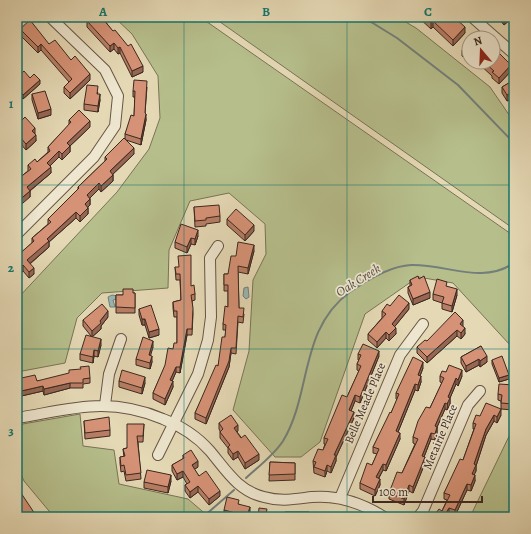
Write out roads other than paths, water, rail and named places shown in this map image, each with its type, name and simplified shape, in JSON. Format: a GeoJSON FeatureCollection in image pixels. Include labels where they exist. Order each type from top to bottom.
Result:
{"type":"FeatureCollection","features":[{"type":"Feature","properties":{"kind":"street"},"geometry":{"type":"LineString","coordinates":[[17,234],[94,157],[115,126],[118,96],[105,70],[50,17]]}},
{"type":"Feature","properties":{"kind":"street"},"geometry":{"type":"LineString","coordinates":[[472,17],[514,54]]}},
{"type":"Feature","properties":{"kind":"street"},"geometry":{"type":"LineString","coordinates":[[158,455],[198,374],[208,340],[211,317],[210,258],[218,246]]}},
{"type":"Feature","properties":{"kind":"street","name":"Belle Meade Place"},"geometry":{"type":"LineString","coordinates":[[340,498],[400,355],[423,324]]}},
{"type":"Feature","properties":{"kind":"street"},"geometry":{"type":"LineString","coordinates":[[105,405],[109,374],[121,339]]}},
{"type":"Feature","properties":{"kind":"street","name":"Metairie Place"},"geometry":{"type":"LineString","coordinates":[[418,517],[423,511],[468,405],[480,391]]}},
{"type":"Feature","properties":{"kind":"street"},"geometry":{"type":"LineString","coordinates":[[17,418],[77,407],[105,405],[142,410],[174,423],[194,434],[210,451],[225,472],[244,488],[263,497],[285,501],[313,497],[340,498],[375,511],[384,517]]}},
{"type":"Feature","properties":{"kind":"water"},"geometry":{"type":"Polygon","coordinates":[[[248,287],[249,297],[246,299],[243,296],[244,288],[248,287]]]}},
{"type":"Feature","properties":{"kind":"water"},"geometry":{"type":"Polygon","coordinates":[[[112,295],[118,296],[117,299],[113,300],[115,307],[110,307],[108,297],[112,295]]]}},
{"type":"Feature","properties":{"kind":"waterway"},"geometry":{"type":"LineString","coordinates":[[363,17],[397,38],[458,85],[514,143]]}},
{"type":"Feature","properties":{"kind":"waterway","name":"Oak Creek"},"geometry":{"type":"LineString","coordinates":[[246,478],[271,456],[283,441],[299,403],[308,362],[322,324],[334,307],[350,292],[379,274],[403,266],[411,265],[438,267],[477,273],[502,269],[514,263]]}},
{"type":"Feature","properties":{"kind":"waterway","name":"Oak Creek"},"geometry":{"type":"LineString","coordinates":[[203,517],[234,490]]}}]}
